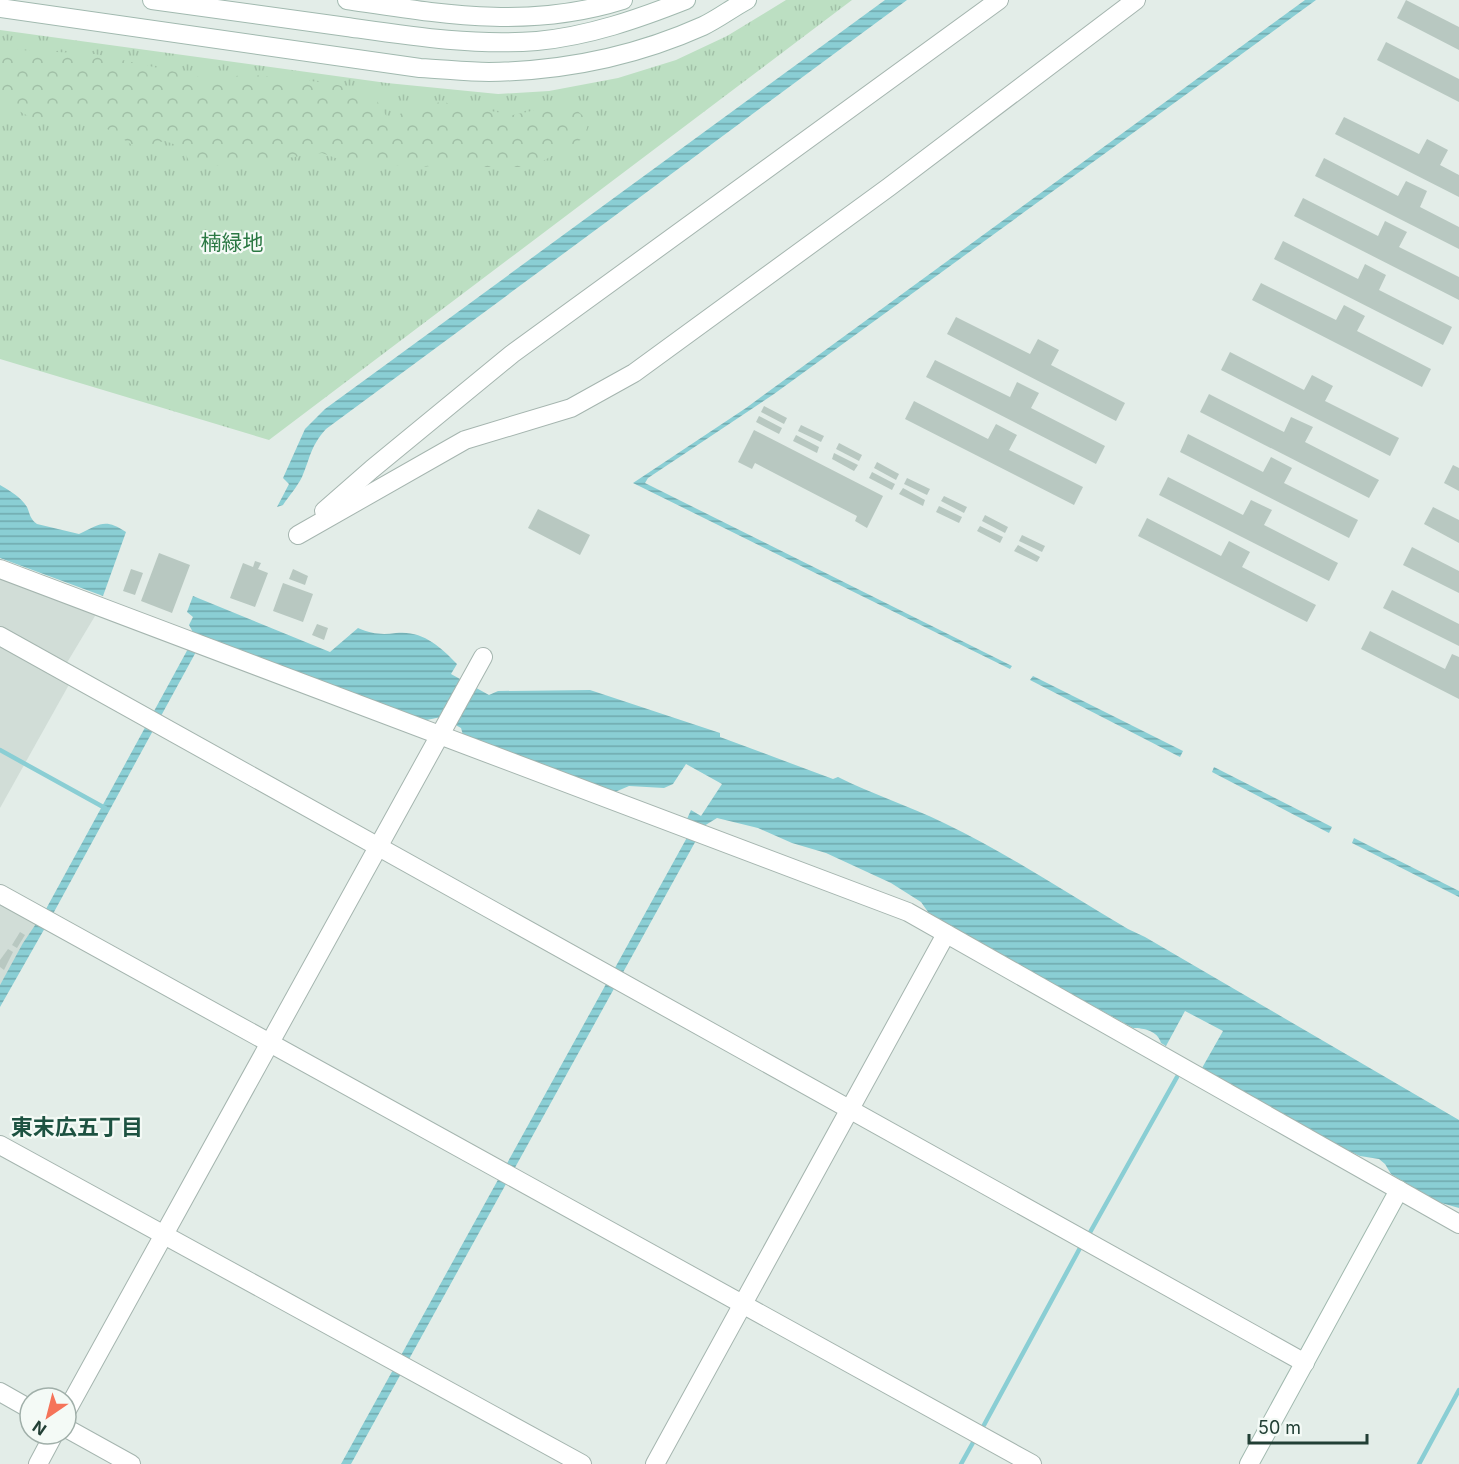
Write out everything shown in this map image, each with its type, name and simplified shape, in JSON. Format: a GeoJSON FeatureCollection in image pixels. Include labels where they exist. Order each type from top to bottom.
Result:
{"type":"FeatureCollection","features":[{"type":"Feature","properties":{"kind":"street"},"geometry":{"type":"LineString","coordinates":[[152,0],[423,38],[487,43],[538,40],[587,33],[635,20],[687,0]]}},
{"type":"Feature","properties":{"kind":"street"},"geometry":{"type":"LineString","coordinates":[[347,0],[481,18],[539,17],[597,8],[623,0]]}},
{"type":"Feature","properties":{"kind":"street"},"geometry":{"type":"LineString","coordinates":[[0,8],[420,68],[487,72],[541,70],[594,62],[634,51],[704,25],[747,0]]}},
{"type":"Feature","properties":{"kind":"street"},"geometry":{"type":"LineString","coordinates":[[999,0],[512,354],[372,469],[298,534],[465,440],[572,408],[634,373],[889,188],[1136,0]]}},
{"type":"Feature","properties":{"kind":"street"},"geometry":{"type":"LineString","coordinates":[[0,569],[196,643],[443,731],[696,832],[908,912],[1459,1224]]}},
{"type":"Feature","properties":{"kind":"street"},"geometry":{"type":"LineString","coordinates":[[0,636],[1305,1363]]}},
{"type":"Feature","properties":{"kind":"street"},"geometry":{"type":"LineString","coordinates":[[78,1390],[480,664]]}},
{"type":"Feature","properties":{"kind":"street"},"geometry":{"type":"LineString","coordinates":[[0,894],[1032,1464]]}},
{"type":"Feature","properties":{"kind":"street"},"geometry":{"type":"LineString","coordinates":[[655,1464],[946,934]]}},
{"type":"Feature","properties":{"kind":"street"},"geometry":{"type":"LineString","coordinates":[[0,1145],[582,1464]]}},
{"type":"Feature","properties":{"kind":"street"},"geometry":{"type":"LineString","coordinates":[[1249,1464],[1399,1190]]}},
{"type":"Feature","properties":{"kind":"street"},"geometry":{"type":"LineString","coordinates":[[0,1392],[18,1402]]}},
{"type":"Feature","properties":{"kind":"street"},"geometry":{"type":"LineString","coordinates":[[78,1435],[131,1464]]}},
{"type":"Feature","properties":{"kind":"street"},"geometry":{"type":"LineString","coordinates":[[38,1464],[48,1446]]}},
{"type":"Feature","properties":{"kind":"shaded area"},"geometry":{"type":"Polygon","coordinates":[[[0,574],[98,611],[65,666],[0,629],[0,574]]]}},
{"type":"Feature","properties":{"kind":"shaded area"},"geometry":{"type":"Polygon","coordinates":[[[0,642],[71,681],[0,808],[0,642]]]}},
{"type":"Feature","properties":{"kind":"shaded area"},"geometry":{"type":"Polygon","coordinates":[[[0,900],[38,921],[0,985],[0,900]]]}},
{"type":"Feature","properties":{"kind":"green space","name":"楠緑地"},"geometry":{"type":"Polygon","coordinates":[[[786,0],[852,0],[269,440],[0,359],[0,30],[387,83],[498,94],[549,91],[618,78],[676,60],[727,36],[786,0]]]}},
{"type":"Feature","properties":{"kind":"green space"},"geometry":{"type":"Polygon","coordinates":[[[0,49],[95,54],[199,77],[232,77],[245,74],[329,83],[372,93],[390,122],[409,107],[442,102],[513,115],[545,108],[573,107],[589,121],[584,138],[532,167],[483,167],[451,162],[424,167],[349,163],[322,153],[215,166],[190,163],[182,147],[165,141],[136,148],[113,132],[83,117],[34,119],[0,101],[0,49]]]}},
{"type":"Feature","properties":{"kind":"water"},"geometry":{"type":"Polygon","coordinates":[[[885,0],[907,0],[326,429],[314,447],[298,484],[283,505],[277,507],[289,484],[283,478],[305,429],[325,409],[885,0]]]}},
{"type":"Feature","properties":{"kind":"water"},"geometry":{"type":"Polygon","coordinates":[[[1305,0],[1316,0],[774,394],[648,478],[645,483],[1012,666],[1010,669],[633,483],[746,408],[1305,0]]]}},
{"type":"Feature","properties":{"kind":"water"},"geometry":{"type":"Polygon","coordinates":[[[0,485],[22,500],[37,524],[79,534],[98,525],[107,524],[126,532],[103,596],[0,558],[0,485]]]}},
{"type":"Feature","properties":{"kind":"water"},"geometry":{"type":"Polygon","coordinates":[[[193,596],[330,652],[358,628],[377,634],[414,634],[437,645],[457,664],[451,674],[489,695],[498,691],[590,690],[720,733],[720,737],[833,779],[838,777],[944,823],[1014,860],[1128,929],[1459,1120],[1459,1208],[1438,1202],[1391,1174],[1379,1159],[1360,1156],[1342,1148],[1202,1068],[1223,1031],[1185,1011],[1166,1046],[1154,1033],[1133,1028],[952,928],[928,912],[921,902],[891,883],[826,853],[792,843],[758,828],[717,818],[704,826],[351,1464],[341,1464],[695,823],[687,819],[691,810],[701,816],[722,784],[686,764],[673,784],[664,788],[629,786],[615,792],[463,735],[461,728],[441,717],[422,721],[207,637],[203,639],[0,1007],[0,985],[23,943],[46,909],[195,636],[189,625],[193,617],[187,612],[193,596]]]}},
{"type":"Feature","properties":{"kind":"water"},"geometry":{"type":"Polygon","coordinates":[[[1033,676],[1183,751],[1180,757],[1030,680],[1033,676]]]}},
{"type":"Feature","properties":{"kind":"water"},"geometry":{"type":"Polygon","coordinates":[[[1214,767],[1332,827],[1329,833],[1212,772],[1214,767]]]}},
{"type":"Feature","properties":{"kind":"water"},"geometry":{"type":"Polygon","coordinates":[[[1354,838],[1459,891],[1459,897],[1352,843],[1354,838]]]}},
{"type":"Feature","properties":{"kind":"building"},"geometry":{"type":"Polygon","coordinates":[[[1406,0],[1459,27],[1459,50],[1397,18],[1406,0]]]}},
{"type":"Feature","properties":{"kind":"building"},"geometry":{"type":"Polygon","coordinates":[[[1386,42],[1459,79],[1459,102],[1377,60],[1386,42]]]}},
{"type":"Feature","properties":{"kind":"building"},"geometry":{"type":"Polygon","coordinates":[[[1344,117],[1419,154],[1427,139],[1448,150],[1440,165],[1459,175],[1459,197],[1335,134],[1344,117]]]}},
{"type":"Feature","properties":{"kind":"building"},"geometry":{"type":"Polygon","coordinates":[[[1324,158],[1398,196],[1406,181],[1427,191],[1420,207],[1459,227],[1459,249],[1315,176],[1324,158]]]}},
{"type":"Feature","properties":{"kind":"building"},"geometry":{"type":"Polygon","coordinates":[[[1303,198],[1378,236],[1385,221],[1407,232],[1399,247],[1459,277],[1459,300],[1294,216],[1303,198]]]}},
{"type":"Feature","properties":{"kind":"building"},"geometry":{"type":"Polygon","coordinates":[[[1283,241],[1358,279],[1365,264],[1386,275],[1379,290],[1452,327],[1443,345],[1274,259],[1283,241]]]}},
{"type":"Feature","properties":{"kind":"building"},"geometry":{"type":"Polygon","coordinates":[[[1261,283],[1336,320],[1344,305],[1365,316],[1357,331],[1431,369],[1422,387],[1252,300],[1261,283]]]}},
{"type":"Feature","properties":{"kind":"building"},"geometry":{"type":"Polygon","coordinates":[[[956,317],[1030,354],[1038,339],[1059,350],[1051,365],[1125,403],[1116,421],[947,334],[956,317]]]}},
{"type":"Feature","properties":{"kind":"building"},"geometry":{"type":"Polygon","coordinates":[[[1230,352],[1304,390],[1312,375],[1333,386],[1325,401],[1399,438],[1390,456],[1221,370],[1230,352]]]}},
{"type":"Feature","properties":{"kind":"building"},"geometry":{"type":"Polygon","coordinates":[[[935,360],[1010,397],[1017,382],[1039,393],[1031,408],[1105,446],[1096,464],[926,377],[935,360]]]}},
{"type":"Feature","properties":{"kind":"building"},"geometry":{"type":"Polygon","coordinates":[[[1209,394],[1284,432],[1291,417],[1313,427],[1305,442],[1379,480],[1369,498],[1200,412],[1209,394]]]}},
{"type":"Feature","properties":{"kind":"building"},"geometry":{"type":"Polygon","coordinates":[[[914,401],[988,439],[996,424],[1017,435],[1009,450],[1083,487],[1074,505],[905,419],[914,401]]]}},
{"type":"Feature","properties":{"kind":"building"},"geometry":{"type":"Polygon","coordinates":[[[764,406],[787,418],[784,424],[761,412],[764,406]]]}},
{"type":"Feature","properties":{"kind":"building"},"geometry":{"type":"Polygon","coordinates":[[[759,416],[782,428],[779,434],[756,422],[759,416]]]}},
{"type":"Feature","properties":{"kind":"building"},"geometry":{"type":"Polygon","coordinates":[[[801,425],[824,436],[821,442],[798,431],[801,425]]]}},
{"type":"Feature","properties":{"kind":"building"},"geometry":{"type":"Polygon","coordinates":[[[754,430],[883,496],[867,528],[855,521],[857,516],[755,463],[752,469],[738,462],[754,430]]]}},
{"type":"Feature","properties":{"kind":"building"},"geometry":{"type":"Polygon","coordinates":[[[1188,434],[1263,472],[1271,457],[1292,468],[1284,483],[1358,520],[1349,538],[1180,452],[1188,434]]]}},
{"type":"Feature","properties":{"kind":"building"},"geometry":{"type":"Polygon","coordinates":[[[796,435],[819,447],[817,453],[793,441],[796,435]]]}},
{"type":"Feature","properties":{"kind":"building"},"geometry":{"type":"Polygon","coordinates":[[[839,443],[862,455],[859,461],[836,449],[839,443]]]}},
{"type":"Feature","properties":{"kind":"building"},"geometry":{"type":"Polygon","coordinates":[[[834,453],[858,465],[854,471],[832,459],[834,453]]]}},
{"type":"Feature","properties":{"kind":"building"},"geometry":{"type":"Polygon","coordinates":[[[877,462],[899,474],[896,480],[874,468],[877,462]]]}},
{"type":"Feature","properties":{"kind":"building"},"geometry":{"type":"Polygon","coordinates":[[[1453,465],[1459,468],[1459,491],[1444,483],[1453,465]]]}},
{"type":"Feature","properties":{"kind":"building"},"geometry":{"type":"Polygon","coordinates":[[[872,472],[895,484],[892,490],[869,478],[872,472]]]}},
{"type":"Feature","properties":{"kind":"building"},"geometry":{"type":"Polygon","coordinates":[[[1168,477],[1243,515],[1251,500],[1272,510],[1264,525],[1338,563],[1329,581],[1159,495],[1168,477]]]}},
{"type":"Feature","properties":{"kind":"building"},"geometry":{"type":"Polygon","coordinates":[[[907,478],[930,489],[927,495],[904,484],[907,478]]]}},
{"type":"Feature","properties":{"kind":"building"},"geometry":{"type":"Polygon","coordinates":[[[903,488],[925,500],[923,506],[899,494],[903,488]]]}},
{"type":"Feature","properties":{"kind":"building"},"geometry":{"type":"Polygon","coordinates":[[[944,496],[967,507],[964,513],[941,501],[944,496]]]}},
{"type":"Feature","properties":{"kind":"building"},"geometry":{"type":"Polygon","coordinates":[[[939,506],[962,517],[959,523],[936,512],[939,506]]]}},
{"type":"Feature","properties":{"kind":"building"},"geometry":{"type":"Polygon","coordinates":[[[1433,507],[1459,520],[1459,543],[1424,524],[1433,507]]]}},
{"type":"Feature","properties":{"kind":"building"},"geometry":{"type":"Polygon","coordinates":[[[538,509],[590,535],[580,555],[528,528],[538,509]]]}},
{"type":"Feature","properties":{"kind":"building"},"geometry":{"type":"Polygon","coordinates":[[[985,515],[1008,527],[1005,533],[982,521],[985,515]]]}},
{"type":"Feature","properties":{"kind":"building"},"geometry":{"type":"Polygon","coordinates":[[[1147,518],[1221,556],[1229,541],[1250,552],[1242,567],[1316,605],[1307,622],[1138,536],[1147,518]]]}},
{"type":"Feature","properties":{"kind":"building"},"geometry":{"type":"Polygon","coordinates":[[[980,526],[1003,537],[1000,543],[977,531],[980,526]]]}},
{"type":"Feature","properties":{"kind":"building"},"geometry":{"type":"Polygon","coordinates":[[[1022,535],[1045,546],[1042,552],[1019,541],[1022,535]]]}},
{"type":"Feature","properties":{"kind":"building"},"geometry":{"type":"Polygon","coordinates":[[[1018,545],[1040,557],[1037,562],[1014,551],[1018,545]]]}},
{"type":"Feature","properties":{"kind":"building"},"geometry":{"type":"Polygon","coordinates":[[[1412,547],[1459,571],[1459,593],[1403,565],[1412,547]]]}},
{"type":"Feature","properties":{"kind":"building"},"geometry":{"type":"Polygon","coordinates":[[[159,553],[190,565],[172,613],[141,601],[159,553]]]}},
{"type":"Feature","properties":{"kind":"building"},"geometry":{"type":"Polygon","coordinates":[[[255,561],[261,563],[258,569],[268,573],[255,607],[230,598],[243,563],[253,567],[255,561]]]}},
{"type":"Feature","properties":{"kind":"building"},"geometry":{"type":"Polygon","coordinates":[[[131,569],[143,573],[135,595],[123,591],[131,569]]]}},
{"type":"Feature","properties":{"kind":"building"},"geometry":{"type":"Polygon","coordinates":[[[293,569],[308,576],[305,585],[289,579],[293,569]]]}},
{"type":"Feature","properties":{"kind":"building"},"geometry":{"type":"Polygon","coordinates":[[[283,583],[313,594],[303,622],[273,611],[283,583]]]}},
{"type":"Feature","properties":{"kind":"building"},"geometry":{"type":"Polygon","coordinates":[[[1392,590],[1459,624],[1459,646],[1383,608],[1392,590]]]}},
{"type":"Feature","properties":{"kind":"building"},"geometry":{"type":"Polygon","coordinates":[[[317,624],[328,628],[324,640],[312,635],[317,624]]]}},
{"type":"Feature","properties":{"kind":"building"},"geometry":{"type":"Polygon","coordinates":[[[1370,631],[1445,669],[1452,654],[1459,657],[1459,699],[1361,649],[1370,631]]]}},
{"type":"Feature","properties":{"kind":"building"},"geometry":{"type":"Polygon","coordinates":[[[20,932],[25,935],[17,948],[12,945],[20,932]]]}},
{"type":"Feature","properties":{"kind":"building"},"geometry":{"type":"Polygon","coordinates":[[[8,949],[13,952],[4,970],[0,967],[0,960],[8,949]]]}},
{"type":"Feature","properties":{"kind":"waterway"},"geometry":{"type":"LineString","coordinates":[[0,750],[105,808]]}},
{"type":"Feature","properties":{"kind":"waterway"},"geometry":{"type":"LineString","coordinates":[[1088,1236],[1177,1077]]}},
{"type":"Feature","properties":{"kind":"waterway"},"geometry":{"type":"LineString","coordinates":[[984,1425],[1080,1248]]}},
{"type":"Feature","properties":{"kind":"waterway"},"geometry":{"type":"LineString","coordinates":[[1419,1464],[1459,1390]]}},
{"type":"Feature","properties":{"kind":"waterway"},"geometry":{"type":"LineString","coordinates":[[961,1464],[975,1439]]}},
{"type":"Feature","properties":{"kind":"district","name":"東末広五丁目"},"geometry":{"type":"Point","coordinates":[77,1127]}}]}
